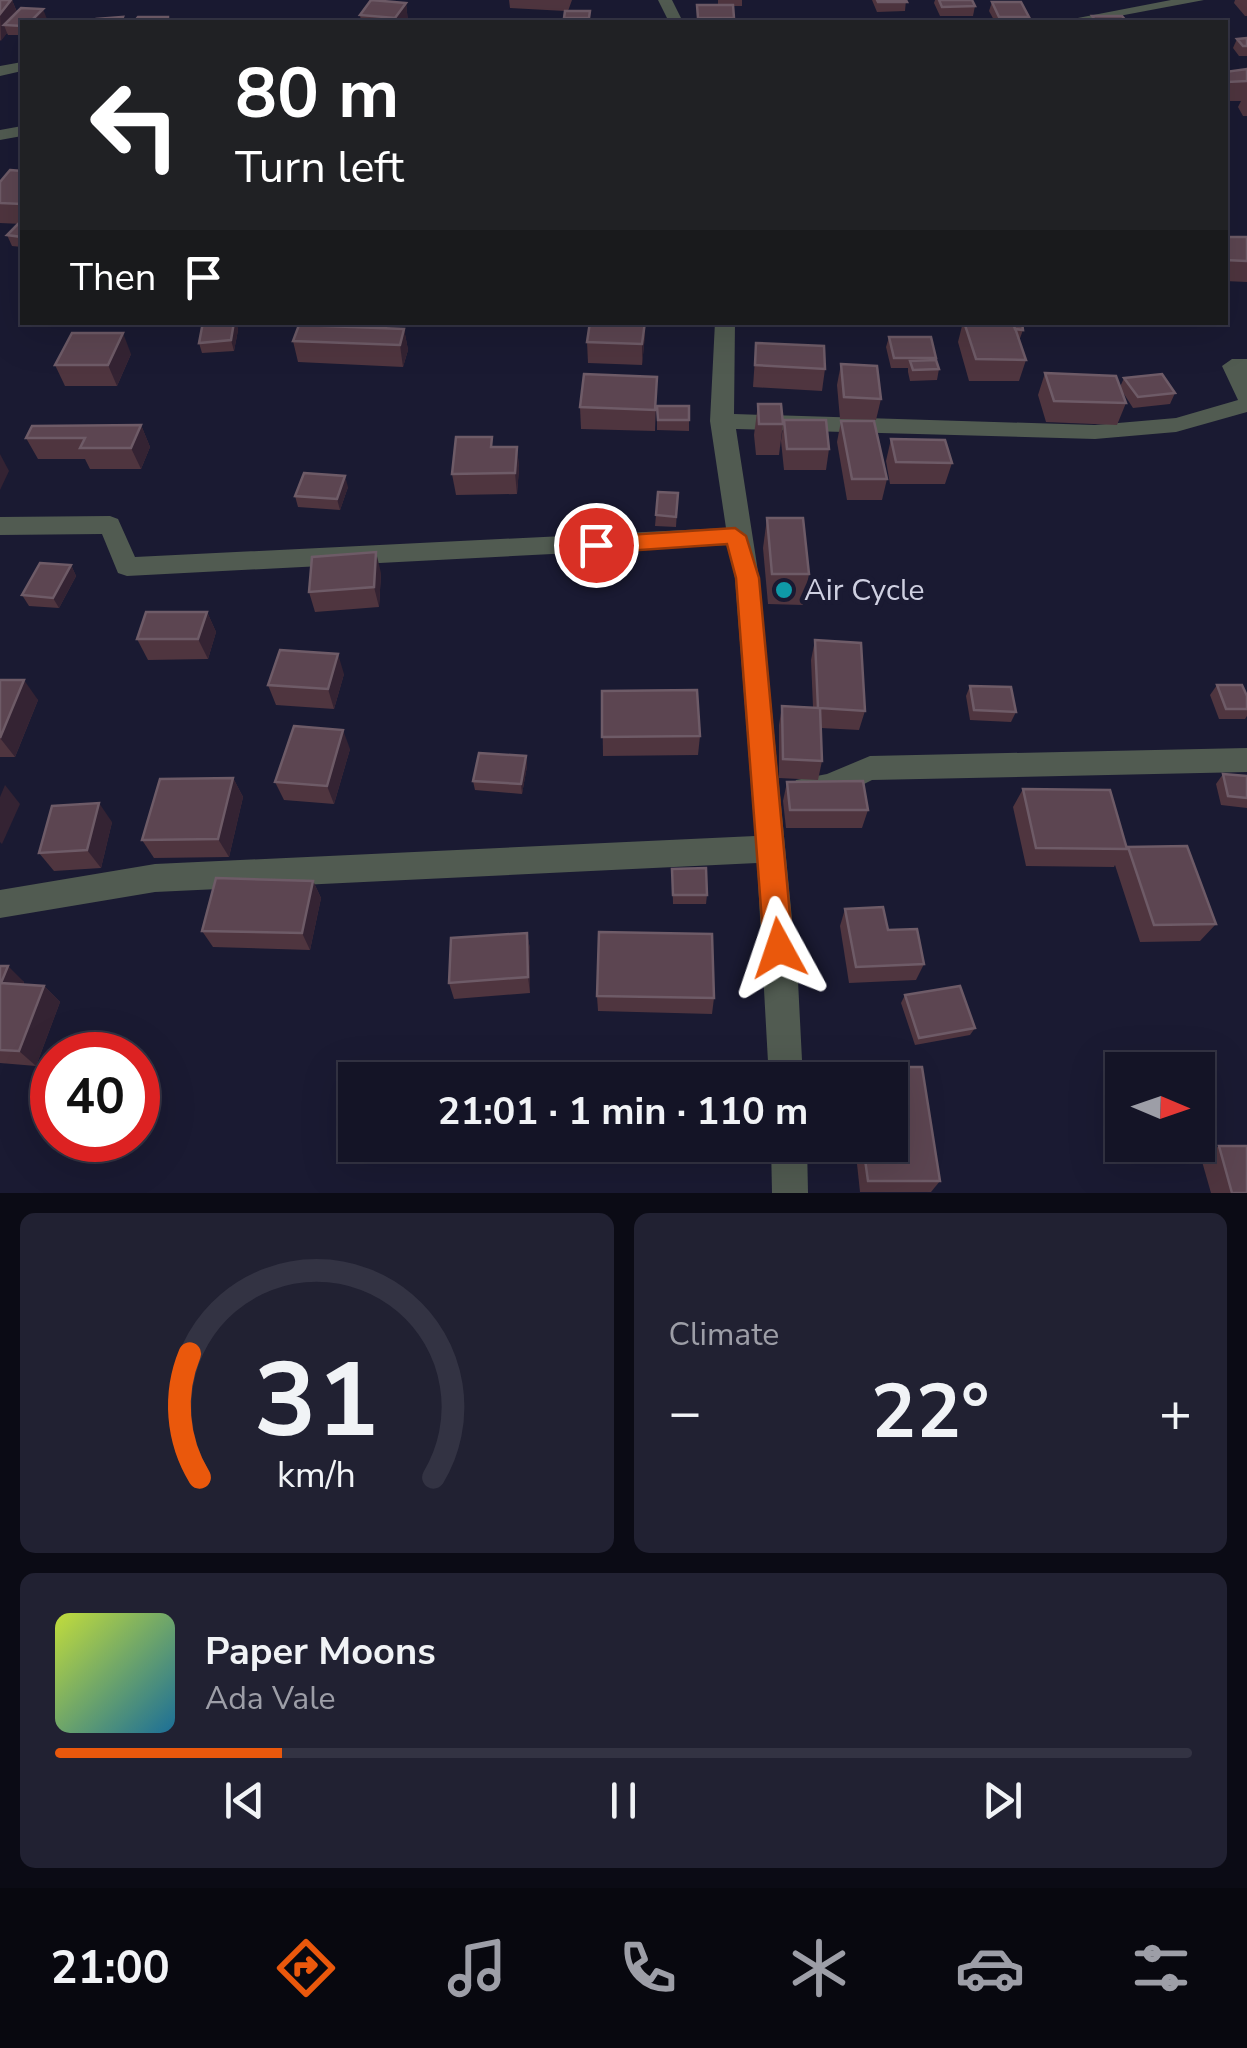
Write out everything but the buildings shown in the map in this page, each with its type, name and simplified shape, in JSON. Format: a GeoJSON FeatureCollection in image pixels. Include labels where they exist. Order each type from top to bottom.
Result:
{"type":"FeatureCollection","features":[{"type":"Feature","properties":{"kind":"street"},"geometry":{"type":"LineString","coordinates":[[1076,20],[1197,0]]}},
{"type":"Feature","properties":{"kind":"street"},"geometry":{"type":"LineString","coordinates":[[724,325],[721,421],[734,500],[735,536],[748,578],[785,1062]]}},
{"type":"Feature","properties":{"kind":"street"},"geometry":{"type":"LineString","coordinates":[[721,421],[1095,432],[1176,425],[1247,402],[1232,366],[1247,366]]}},
{"type":"Feature","properties":{"kind":"street"},"geometry":{"type":"LineString","coordinates":[[0,526],[110,525],[126,567],[735,536]]}},
{"type":"Feature","properties":{"kind":"street"},"geometry":{"type":"LineString","coordinates":[[766,792],[829,786],[870,768],[1247,760]]}},
{"type":"Feature","properties":{"kind":"street"},"geometry":{"type":"LineString","coordinates":[[0,904],[155,878],[770,849]]}},
{"type":"Feature","properties":{"kind":"street"},"geometry":{"type":"LineString","coordinates":[[789,1162],[790,1193]]}},
{"type":"Feature","properties":{"kind":"place","name":"Air Cycle"},"geometry":{"type":"Point","coordinates":[784,590]}},
{"type":"Feature","properties":{"kind":"route"},"geometry":{"type":"LineString","coordinates":[[596,545],[735,536],[748,578],[779,948]]}}]}
